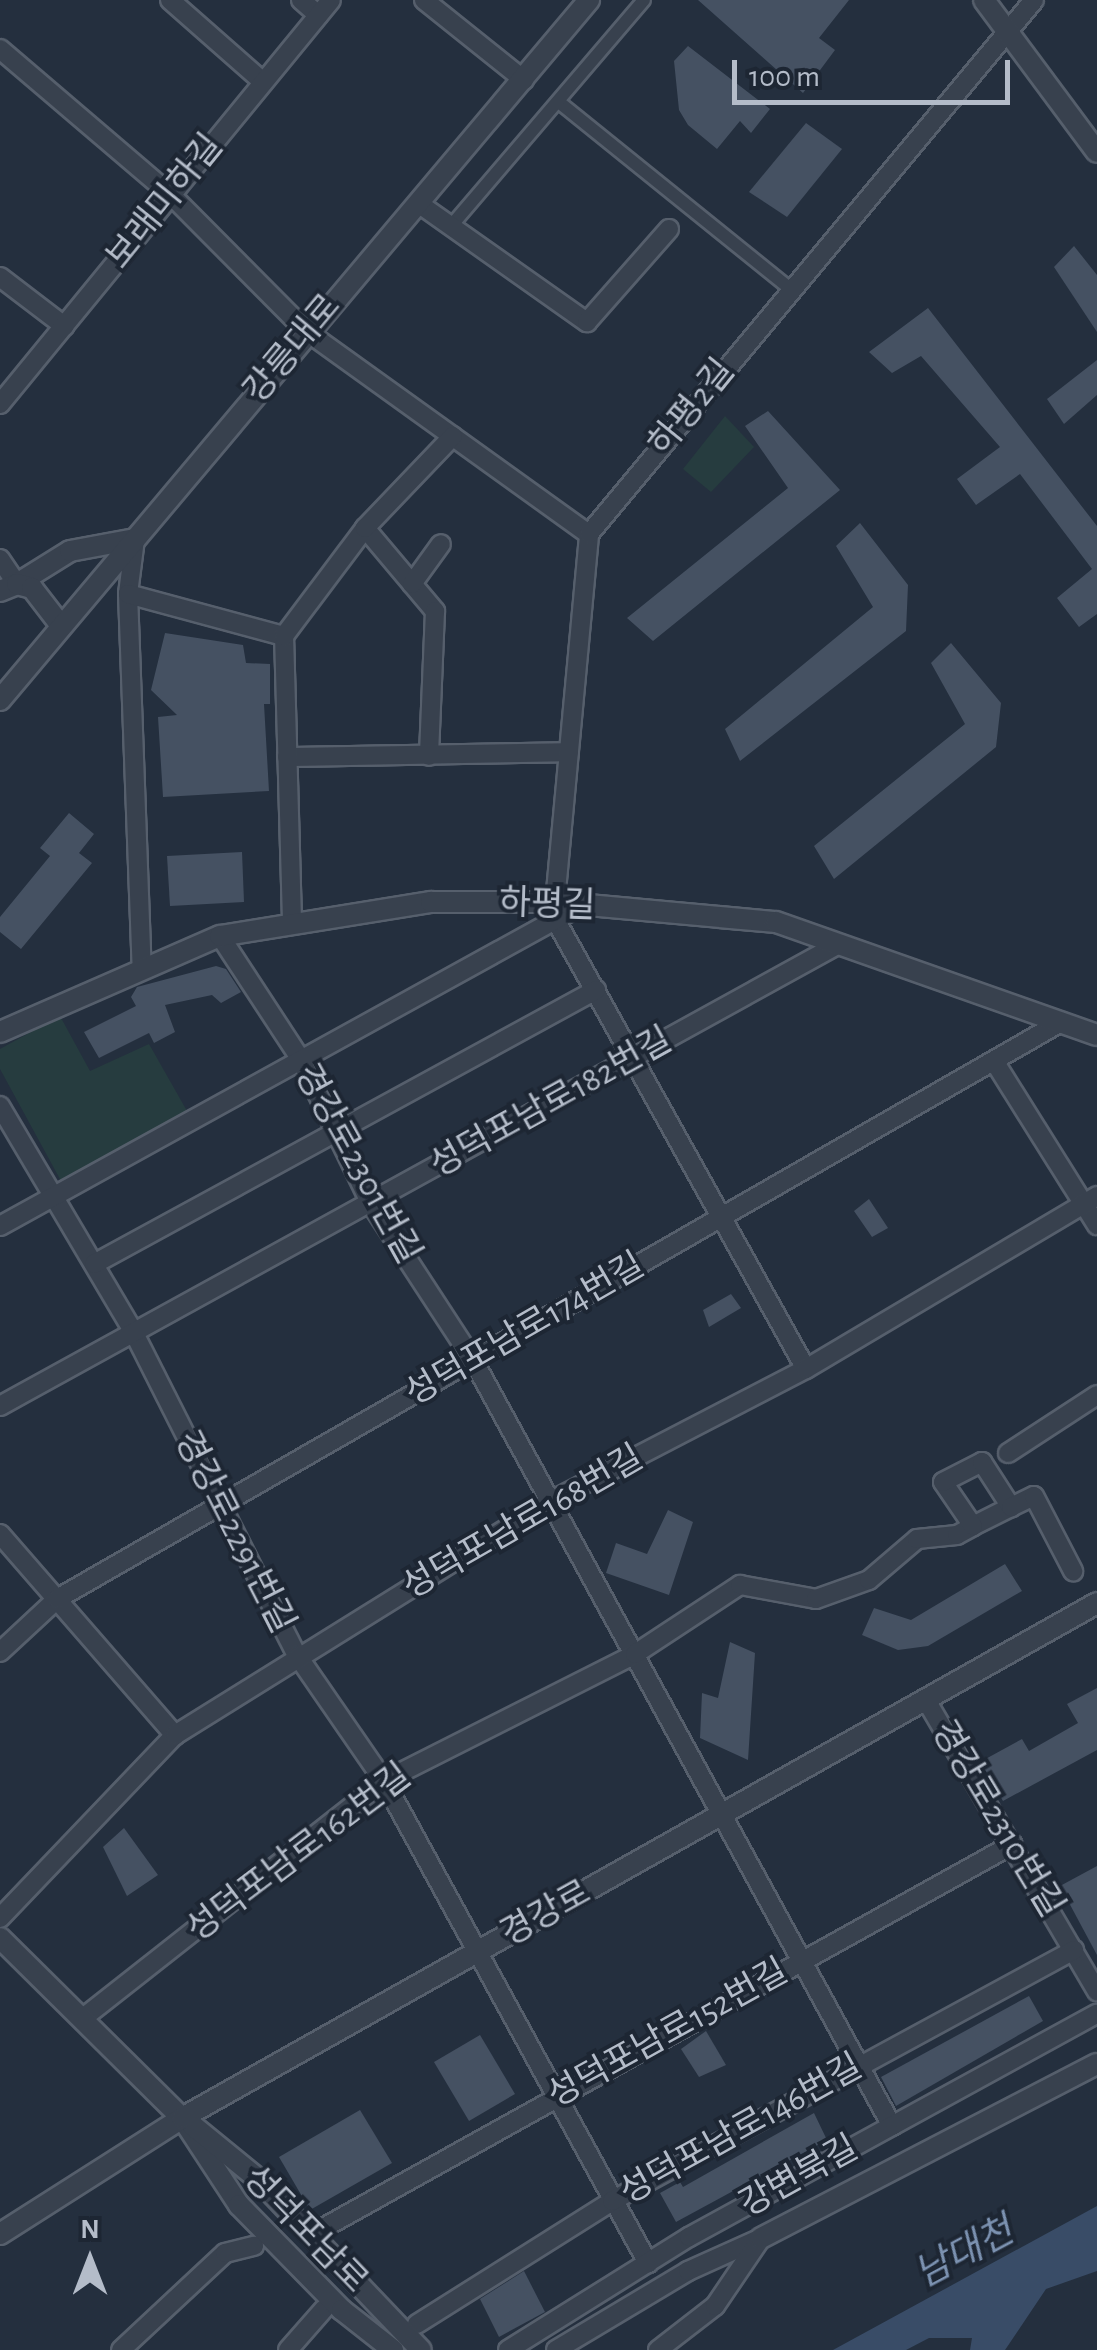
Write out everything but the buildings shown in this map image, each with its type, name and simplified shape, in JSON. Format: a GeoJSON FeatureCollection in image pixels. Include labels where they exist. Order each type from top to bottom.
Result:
{"type":"FeatureCollection","features":[{"type":"Feature","properties":{"kind":"street"},"geometry":{"type":"LineString","coordinates":[[170,0],[262,82]]}},
{"type":"Feature","properties":{"kind":"street"},"geometry":{"type":"LineString","coordinates":[[301,0],[318,15]]}},
{"type":"Feature","properties":{"kind":"street","name":"보래미하길"},"geometry":{"type":"LineString","coordinates":[[0,404],[331,0]]}},
{"type":"Feature","properties":{"kind":"street"},"geometry":{"type":"LineString","coordinates":[[424,0],[524,80]]}},
{"type":"Feature","properties":{"kind":"street","name":"강릉대로"},"geometry":{"type":"LineString","coordinates":[[0,700],[59,623],[589,0]]}},
{"type":"Feature","properties":{"kind":"street"},"geometry":{"type":"LineString","coordinates":[[451,226],[560,103],[644,0]]}},
{"type":"Feature","properties":{"kind":"street"},"geometry":{"type":"LineString","coordinates":[[984,0],[1097,152]]}},
{"type":"Feature","properties":{"kind":"street","name":"하평2길"},"geometry":{"type":"LineString","coordinates":[[589,534],[1004,30],[1034,0]]}},
{"type":"Feature","properties":{"kind":"street"},"geometry":{"type":"LineString","coordinates":[[0,49],[171,195],[306,331],[589,534],[555,911],[806,1368]]}},
{"type":"Feature","properties":{"kind":"street"},"geometry":{"type":"LineString","coordinates":[[560,103],[789,288]]}},
{"type":"Feature","properties":{"kind":"street"},"geometry":{"type":"LineString","coordinates":[[418,203],[587,322],[669,229]]}},
{"type":"Feature","properties":{"kind":"street"},"geometry":{"type":"LineString","coordinates":[[0,277],[64,326]]}},
{"type":"Feature","properties":{"kind":"street"},"geometry":{"type":"LineString","coordinates":[[292,921],[284,636],[365,528],[453,436]]}},
{"type":"Feature","properties":{"kind":"street"},"geometry":{"type":"LineString","coordinates":[[365,528],[435,611],[429,756]]}},
{"type":"Feature","properties":{"kind":"street"},"geometry":{"type":"LineString","coordinates":[[9,588],[70,551],[135,538],[128,594],[142,970]]}},
{"type":"Feature","properties":{"kind":"street"},"geometry":{"type":"LineString","coordinates":[[412,584],[441,544]]}},
{"type":"Feature","properties":{"kind":"street"},"geometry":{"type":"LineString","coordinates":[[0,559],[9,588]]}},
{"type":"Feature","properties":{"kind":"street"},"geometry":{"type":"LineString","coordinates":[[9,588],[42,594],[59,623]]}},
{"type":"Feature","properties":{"kind":"street"},"geometry":{"type":"LineString","coordinates":[[128,594],[284,636]]}},
{"type":"Feature","properties":{"kind":"street"},"geometry":{"type":"LineString","coordinates":[[287,757],[569,752]]}},
{"type":"Feature","properties":{"kind":"street","name":"하평길"},"geometry":{"type":"LineString","coordinates":[[0,1032],[220,936],[292,921],[431,902],[555,911],[582,905],[776,922],[1097,1035]]}},
{"type":"Feature","properties":{"kind":"street"},"geometry":{"type":"LineString","coordinates":[[0,1226],[301,1060],[555,911]]}},
{"type":"Feature","properties":{"kind":"street","name":"경강로2301번길"},"geometry":{"type":"LineString","coordinates":[[220,936],[301,1060],[370,1202],[473,1360],[892,2126]]}},
{"type":"Feature","properties":{"kind":"street","name":"성덕포남로182번길"},"geometry":{"type":"LineString","coordinates":[[0,1406],[839,944]]}},
{"type":"Feature","properties":{"kind":"street"},"geometry":{"type":"LineString","coordinates":[[94,1264],[338,1135],[596,990]]}},
{"type":"Feature","properties":{"kind":"street","name":"성덕포남로174번길"},"geometry":{"type":"LineString","coordinates":[[0,1652],[57,1600],[1061,1022]]}},
{"type":"Feature","properties":{"kind":"street"},"geometry":{"type":"LineString","coordinates":[[994,1061],[1091,1200],[1097,1225]]}},
{"type":"Feature","properties":{"kind":"street","name":"경강로2291번길"},"geometry":{"type":"LineString","coordinates":[[0,1106],[134,1332],[297,1656],[384,1781],[552,2097],[648,2263]]}},
{"type":"Feature","properties":{"kind":"street","name":"성덕포남로168번길"},"geometry":{"type":"LineString","coordinates":[[0,1918],[175,1735],[551,1500],[806,1368],[1091,1200]]}},
{"type":"Feature","properties":{"kind":"street"},"geometry":{"type":"LineString","coordinates":[[1008,1453],[1097,1395]]}},
{"type":"Feature","properties":{"kind":"street"},"geometry":{"type":"LineString","coordinates":[[973,1526],[943,1482],[982,1462],[1011,1507],[1034,1496],[1074,1572]]}},
{"type":"Feature","properties":{"kind":"street","name":"성덕포남로162번길"},"geometry":{"type":"LineString","coordinates":[[83,2018],[384,1781],[635,1654],[740,1585],[816,1599],[869,1580],[916,1539],[957,1535],[1011,1507]]}},
{"type":"Feature","properties":{"kind":"street"},"geometry":{"type":"LineString","coordinates":[[0,1534],[175,1735]]}},
{"type":"Feature","properties":{"kind":"street","name":"경강로"},"geometry":{"type":"LineString","coordinates":[[0,2234],[182,2118],[1097,1603]]}},
{"type":"Feature","properties":{"kind":"street","name":"경강로2310번길"},"geometry":{"type":"LineString","coordinates":[[926,1700],[1097,1991]]}},
{"type":"Feature","properties":{"kind":"street","name":"성덕포남로152번길"},"geometry":{"type":"LineString","coordinates":[[325,2227],[552,2097],[1013,1844]]}},
{"type":"Feature","properties":{"kind":"street","name":"성덕포남로"},"geometry":{"type":"LineString","coordinates":[[0,1938],[182,2118],[258,2179],[400,2338]]}},
{"type":"Feature","properties":{"kind":"street","name":"성덕포남로146번길"},"geometry":{"type":"LineString","coordinates":[[400,2338],[612,2200],[1074,1950]]}},
{"type":"Feature","properties":{"kind":"street","name":"강변북길"},"geometry":{"type":"LineString","coordinates":[[508,2350],[648,2263],[1097,2014]]}},
{"type":"Feature","properties":{"kind":"street"},"geometry":{"type":"LineString","coordinates":[[556,2350],[688,2271],[761,2238],[1097,2064]]}},
{"type":"Feature","properties":{"kind":"street","name":"성덕포남로"},"geometry":{"type":"LineString","coordinates":[[182,2118],[240,2205],[342,2310],[421,2350]]}},
{"type":"Feature","properties":{"kind":"street"},"geometry":{"type":"LineString","coordinates":[[658,2350],[715,2306],[761,2238]]}},
{"type":"Feature","properties":{"kind":"street"},"geometry":{"type":"LineString","coordinates":[[121,2350],[225,2253],[254,2246]]}},
{"type":"Feature","properties":{"kind":"street"},"geometry":{"type":"LineString","coordinates":[[288,2350],[324,2309]]}},
{"type":"Feature","properties":{"kind":"green space"},"geometry":{"type":"Polygon","coordinates":[[[725,416],[754,447],[711,492],[683,469],[725,416]]]}},
{"type":"Feature","properties":{"kind":"green space"},"geometry":{"type":"Polygon","coordinates":[[[60,1016],[90,1071],[149,1044],[187,1111],[61,1181],[0,1069],[0,1049],[60,1016]]]}},
{"type":"Feature","properties":{"kind":"water"},"geometry":{"type":"Polygon","coordinates":[[[1097,2206],[1097,2271],[1046,2289],[1005,2350],[970,2350],[972,2338],[929,2338],[906,2350],[833,2350],[1097,2206]]]}},
{"type":"Feature","properties":{"kind":"water label","name":"남대천"},"geometry":{"type":"Point","coordinates":[965,2254]}}]}
